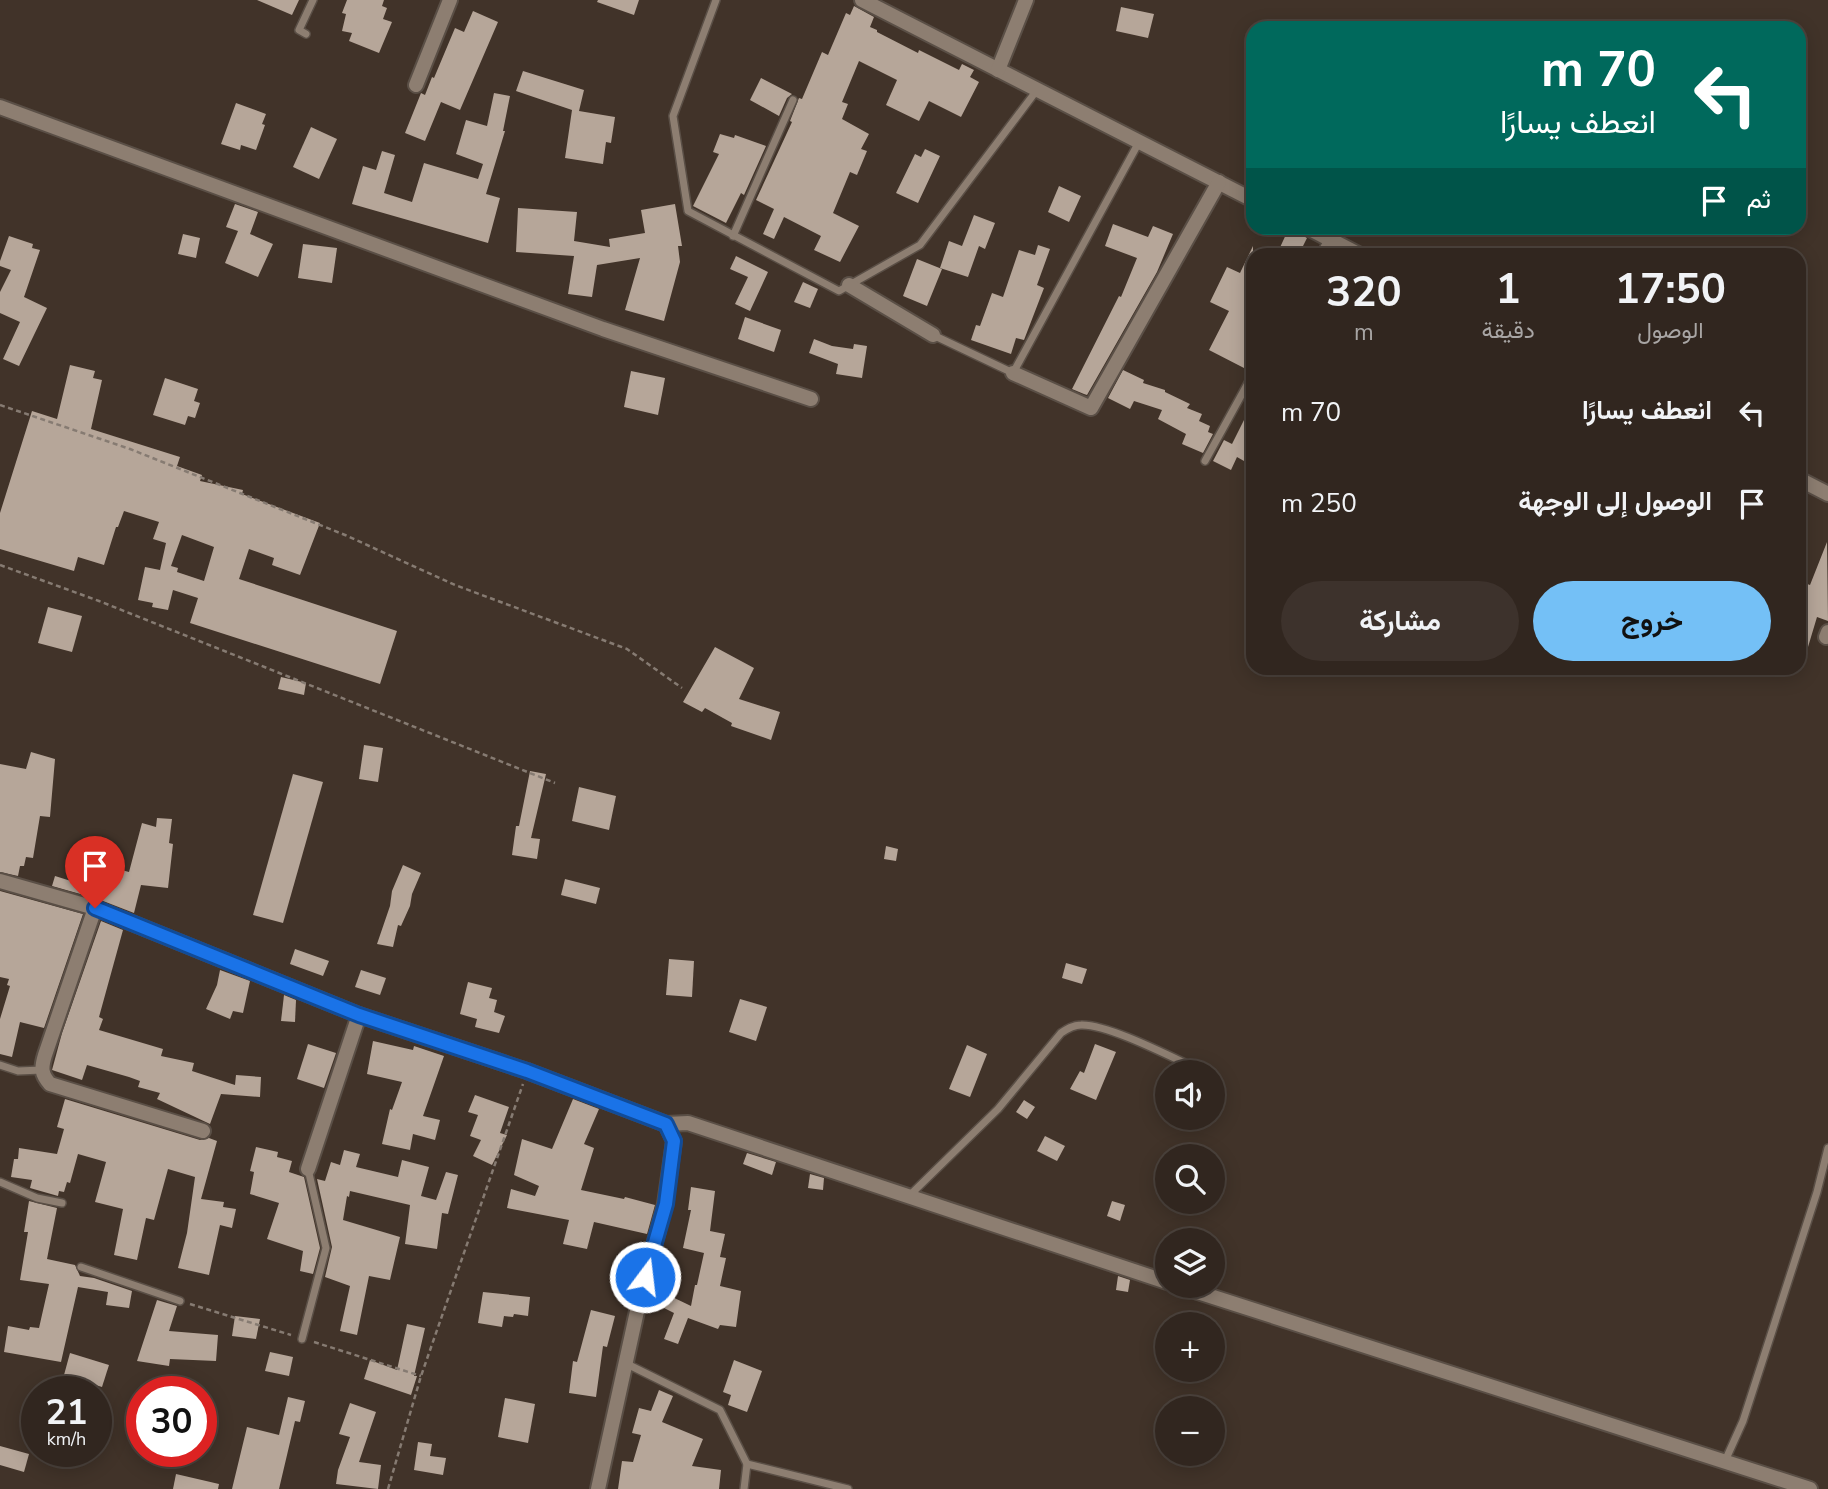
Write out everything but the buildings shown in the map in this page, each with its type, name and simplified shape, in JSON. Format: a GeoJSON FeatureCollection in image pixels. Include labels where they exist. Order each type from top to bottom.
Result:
{"type":"FeatureCollection","features":[{"type":"Feature","properties":{"kind":"street"},"geometry":{"type":"LineString","coordinates":[[416,85],[450,0]]}},
{"type":"Feature","properties":{"kind":"street"},"geometry":{"type":"LineString","coordinates":[[862,0],[1246,196]]}},
{"type":"Feature","properties":{"kind":"street"},"geometry":{"type":"LineString","coordinates":[[998,70],[1026,0]]}},
{"type":"Feature","properties":{"kind":"street"},"geometry":{"type":"LineString","coordinates":[[0,107],[603,330],[811,399]]}},
{"type":"Feature","properties":{"kind":"street"},"geometry":{"type":"LineString","coordinates":[[1013,373],[1091,408],[1219,182]]}},
{"type":"Feature","properties":{"kind":"street"},"geometry":{"type":"LineString","coordinates":[[1323,235],[1347,248]]}},
{"type":"Feature","properties":{"kind":"street"},"geometry":{"type":"LineString","coordinates":[[849,285],[933,335]]}},
{"type":"Feature","properties":{"kind":"street"},"geometry":{"type":"LineString","coordinates":[[1806,483],[1828,494]]}},
{"type":"Feature","properties":{"kind":"street"},"geometry":{"type":"LineString","coordinates":[[0,881],[95,908],[359,1015],[527,1071],[666,1124],[688,1124],[1155,1278]]}},
{"type":"Feature","properties":{"kind":"street"},"geometry":{"type":"LineString","coordinates":[[95,908],[42,1070],[43,1077],[50,1084],[203,1131]]}},
{"type":"Feature","properties":{"kind":"street"},"geometry":{"type":"LineString","coordinates":[[307,1169],[359,1015]]}},
{"type":"Feature","properties":{"kind":"street"},"geometry":{"type":"LineString","coordinates":[[597,1489],[639,1302],[666,1204],[674,1141],[666,1124]]}},
{"type":"Feature","properties":{"kind":"street"},"geometry":{"type":"LineString","coordinates":[[1217,1298],[1810,1489]]}},
{"type":"Feature","properties":{"kind":"lane"},"geometry":{"type":"LineString","coordinates":[[306,33],[299,30],[313,0]]}},
{"type":"Feature","properties":{"kind":"lane"},"geometry":{"type":"LineString","coordinates":[[716,0],[673,116],[688,211],[839,291],[920,245],[1037,89]]}},
{"type":"Feature","properties":{"kind":"lane"},"geometry":{"type":"LineString","coordinates":[[733,236],[793,100]]}},
{"type":"Feature","properties":{"kind":"lane"},"geometry":{"type":"LineString","coordinates":[[933,335],[1013,373],[1139,142]]}},
{"type":"Feature","properties":{"kind":"lane"},"geometry":{"type":"LineString","coordinates":[[1323,248],[1329,238]]}},
{"type":"Feature","properties":{"kind":"lane"},"geometry":{"type":"LineString","coordinates":[[1205,461],[1246,387]]}},
{"type":"Feature","properties":{"kind":"lane"},"geometry":{"type":"LineString","coordinates":[[908,1197],[998,1109],[1048,1046],[1073,1026],[1082,1024],[1104,1028],[1177,1060]]}},
{"type":"Feature","properties":{"kind":"lane"},"geometry":{"type":"LineString","coordinates":[[0,1065],[18,1071],[42,1070]]}},
{"type":"Feature","properties":{"kind":"lane"},"geometry":{"type":"LineString","coordinates":[[1725,1462],[1751,1395],[1817,1192],[1828,1148]]}},
{"type":"Feature","properties":{"kind":"lane"},"geometry":{"type":"LineString","coordinates":[[302,1339],[326,1248],[307,1169]]}},
{"type":"Feature","properties":{"kind":"lane"},"geometry":{"type":"LineString","coordinates":[[0,1182],[37,1198],[62,1203]]}},
{"type":"Feature","properties":{"kind":"lane"},"geometry":{"type":"LineString","coordinates":[[81,1268],[180,1301]]}},
{"type":"Feature","properties":{"kind":"lane"},"geometry":{"type":"LineString","coordinates":[[625,1363],[720,1410],[747,1464],[744,1489]]}},
{"type":"Feature","properties":{"kind":"lane"},"geometry":{"type":"LineString","coordinates":[[747,1464],[848,1489]]}},
{"type":"Feature","properties":{"kind":"path"},"geometry":{"type":"LineString","coordinates":[[0,405],[130,449],[345,535],[455,585],[627,649],[682,688]]}},
{"type":"Feature","properties":{"kind":"path"},"geometry":{"type":"LineString","coordinates":[[0,565],[99,601],[555,783]]}},
{"type":"Feature","properties":{"kind":"path"},"geometry":{"type":"LineString","coordinates":[[388,1489],[421,1376],[527,1071]]}},
{"type":"Feature","properties":{"kind":"route"},"geometry":{"type":"LineString","coordinates":[[95,908],[359,1015],[527,1071],[666,1124],[674,1141],[666,1204],[645,1277]]}}]}
